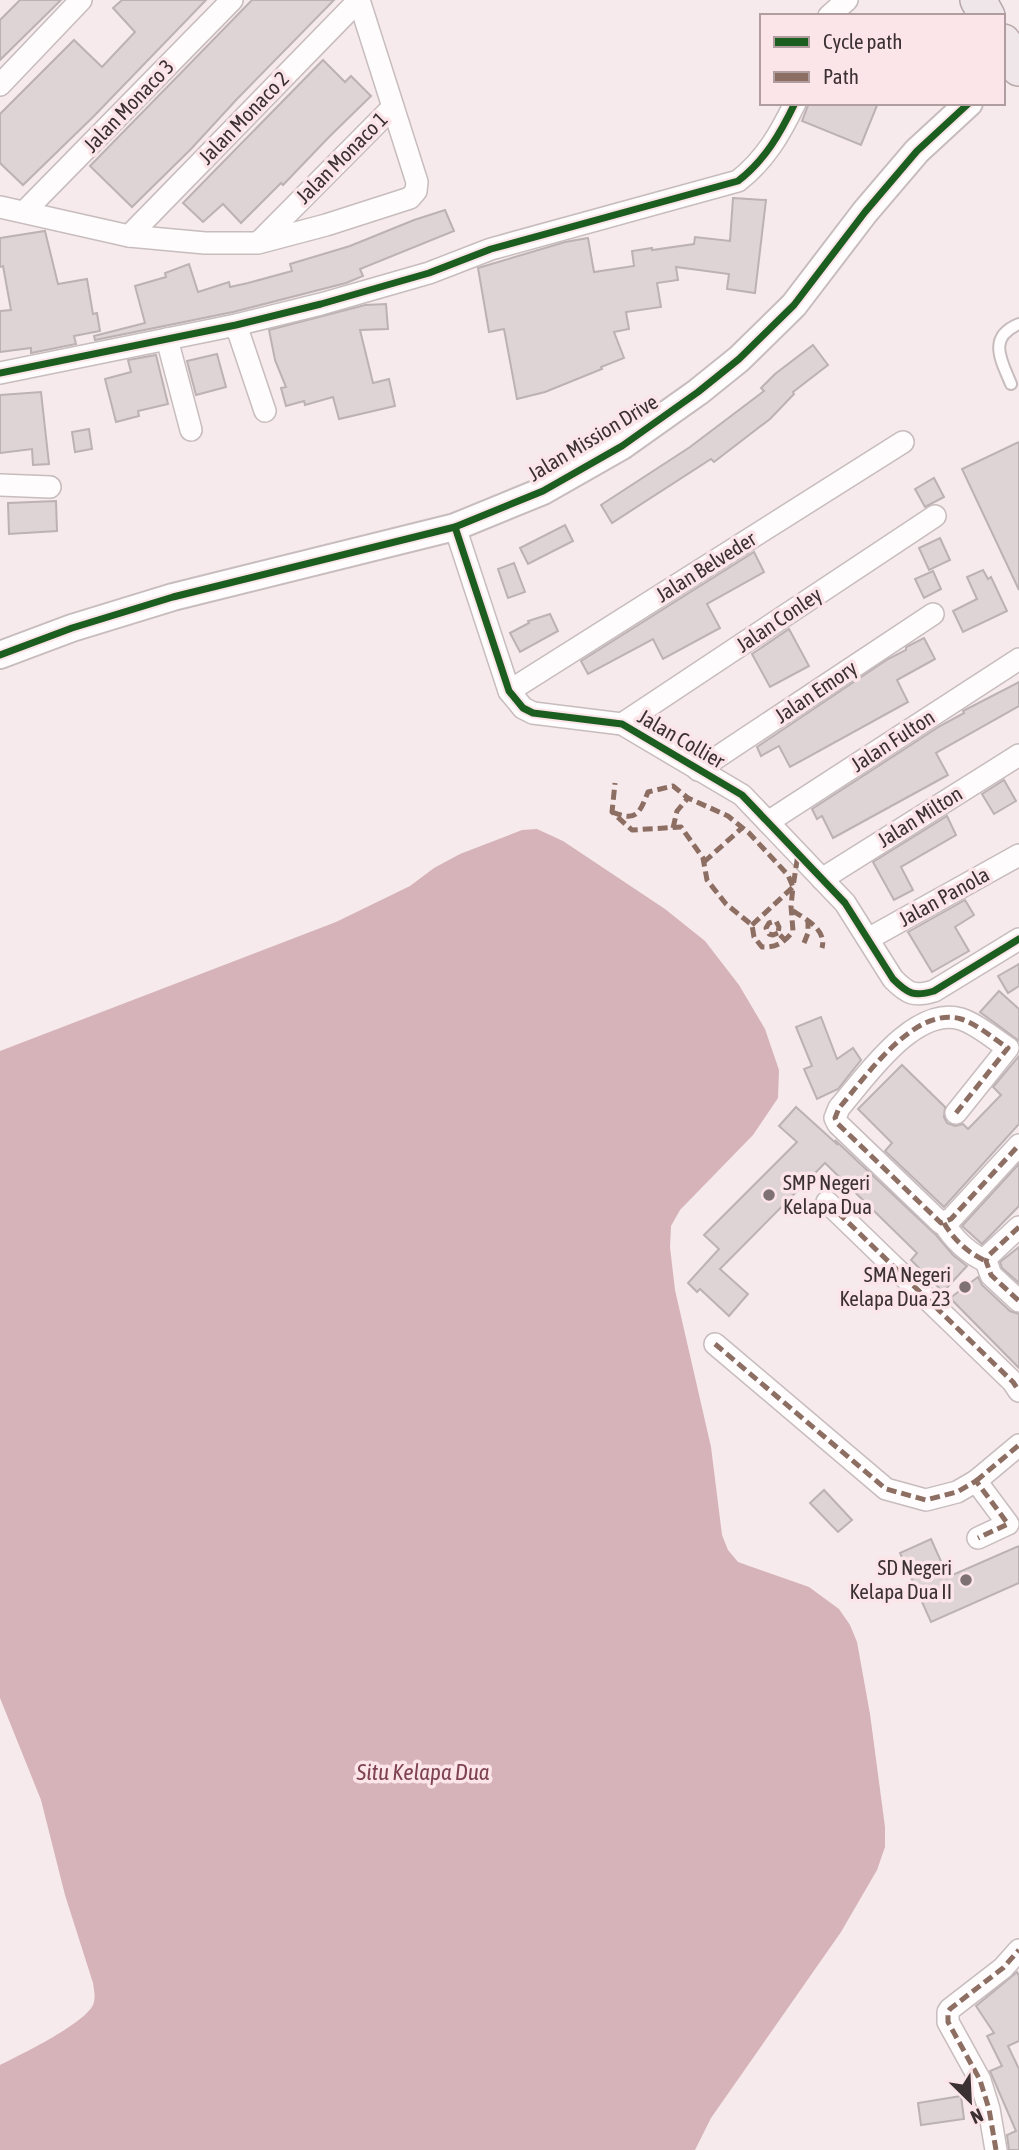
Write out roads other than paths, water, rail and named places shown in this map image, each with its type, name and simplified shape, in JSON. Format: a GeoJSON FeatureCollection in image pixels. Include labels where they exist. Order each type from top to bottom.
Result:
{"type":"FeatureCollection","features":[{"type":"Feature","properties":{"kind":"street"},"geometry":{"type":"LineString","coordinates":[[0,85],[80,0]]}},
{"type":"Feature","properties":{"kind":"street","name":"Jalan Monaco 3"},"geometry":{"type":"LineString","coordinates":[[25,211],[232,0]]}},
{"type":"Feature","properties":{"kind":"street"},"geometry":{"type":"LineString","coordinates":[[359,0],[393,107]]}},
{"type":"Feature","properties":{"kind":"street","name":"Jalan Monaco 2"},"geometry":{"type":"LineString","coordinates":[[129,236],[359,0]]}},
{"type":"Feature","properties":{"kind":"street"},"geometry":{"type":"LineString","coordinates":[[831,14],[847,0]]}},
{"type":"Feature","properties":{"kind":"street"},"geometry":{"type":"LineString","coordinates":[[0,373],[236,325],[429,273],[492,249],[738,181],[755,167],[780,136],[794,105]]}},
{"type":"Feature","properties":{"kind":"street","name":"Jalan Mission Drive"},"geometry":{"type":"LineString","coordinates":[[0,655],[72,628],[173,597],[333,555],[455,527],[544,491],[622,446],[739,359],[794,304],[917,151],[967,105]]}},
{"type":"Feature","properties":{"kind":"street","name":"Jalan Monaco 1"},"geometry":{"type":"LineString","coordinates":[[393,107],[417,182],[413,195],[407,200],[258,243],[393,107]]}},
{"type":"Feature","properties":{"kind":"street"},"geometry":{"type":"LineString","coordinates":[[0,207],[129,236],[205,243],[258,243]]}},
{"type":"Feature","properties":{"kind":"street"},"geometry":{"type":"LineString","coordinates":[[236,325],[265,411]]}},
{"type":"Feature","properties":{"kind":"street"},"geometry":{"type":"LineString","coordinates":[[167,339],[191,430]]}},
{"type":"Feature","properties":{"kind":"street","name":"Jalan Belveder"},"geometry":{"type":"LineString","coordinates":[[509,691],[903,442]]}},
{"type":"Feature","properties":{"kind":"street"},"geometry":{"type":"LineString","coordinates":[[0,485],[50,487]]}},
{"type":"Feature","properties":{"kind":"street","name":"Jalan Conley"},"geometry":{"type":"LineString","coordinates":[[622,724],[935,516]]}},
{"type":"Feature","properties":{"kind":"street"},"geometry":{"type":"LineString","coordinates":[[455,527],[509,691]]}},
{"type":"Feature","properties":{"kind":"street","name":"Jalan Emory"},"geometry":{"type":"LineString","coordinates":[[698,770],[933,614]]}},
{"type":"Feature","properties":{"kind":"street","name":"Jalan Fulton"},"geometry":{"type":"LineString","coordinates":[[768,822],[1019,659]]}},
{"type":"Feature","properties":{"kind":"street","name":"Jalan Collier"},"geometry":{"type":"LineString","coordinates":[[509,691],[523,708],[533,713],[622,724],[742,795],[845,903],[893,979],[903,989],[922,995],[934,991],[1019,939]]}},
{"type":"Feature","properties":{"kind":"street","name":"Jalan Milton"},"geometry":{"type":"LineString","coordinates":[[822,879],[1019,755]]}},
{"type":"Feature","properties":{"kind":"street","name":"Jalan Panola"},"geometry":{"type":"LineString","coordinates":[[868,939],[1019,855]]}},
{"type":"Feature","properties":{"kind":"street"},"geometry":{"type":"LineString","coordinates":[[956,1113],[1008,1048],[965,1020],[953,1017],[924,1024],[900,1040],[835,1113],[838,1124],[936,1221],[944,1223],[966,1249],[986,1261]]}},
{"type":"Feature","properties":{"kind":"street"},"geometry":{"type":"LineString","coordinates":[[944,1223],[951,1219],[1019,1145]]}},
{"type":"Feature","properties":{"kind":"street"},"geometry":{"type":"LineString","coordinates":[[827,1202],[1013,1382],[1019,1391]]}},
{"type":"Feature","properties":{"kind":"street"},"geometry":{"type":"LineString","coordinates":[[1019,1227],[986,1261],[991,1275],[1019,1301]]}},
{"type":"Feature","properties":{"kind":"street"},"geometry":{"type":"LineString","coordinates":[[715,1344],[887,1489],[926,1500],[957,1492],[1019,1446]]}},
{"type":"Feature","properties":{"kind":"street"},"geometry":{"type":"LineString","coordinates":[[976,1480],[1008,1524],[978,1538]]}},
{"type":"Feature","properties":{"kind":"street"},"geometry":{"type":"LineString","coordinates":[[996,2150],[989,2109],[980,2080],[947,2016],[950,2009],[1003,1968],[1019,1950]]}},
{"type":"Feature","properties":{"kind":"lane"},"geometry":{"type":"LineString","coordinates":[[1011,384],[998,353],[1000,338],[1009,327],[1019,324]]}},
{"type":"Feature","properties":{"kind":"water","name":"Situ Kelapa Dua"},"geometry":{"type":"Polygon","coordinates":[[[537,829],[563,841],[665,909],[705,941],[739,985],[765,1029],[779,1070],[778,1098],[753,1135],[680,1210],[671,1226],[670,1247],[675,1290],[711,1447],[722,1535],[728,1550],[738,1562],[809,1587],[839,1609],[857,1642],[885,1827],[885,1847],[877,1870],[841,1932],[711,2118],[695,2150],[0,2150],[0,2065],[77,2021],[93,2005],[95,1997],[41,1800],[0,1698],[0,1051],[336,922],[410,886],[434,868],[460,854],[522,830],[537,829]]]}},
{"type":"Feature","properties":{"kind":"place","name":"SMP Negeri Kelapa Dua"},"geometry":{"type":"Point","coordinates":[769,1195]}},
{"type":"Feature","properties":{"kind":"place","name":"SMA Negeri Kelapa Dua 23"},"geometry":{"type":"Point","coordinates":[965,1287]}},
{"type":"Feature","properties":{"kind":"place","name":"SD Negeri Kelapa Dua II"},"geometry":{"type":"Point","coordinates":[966,1580]}}]}
